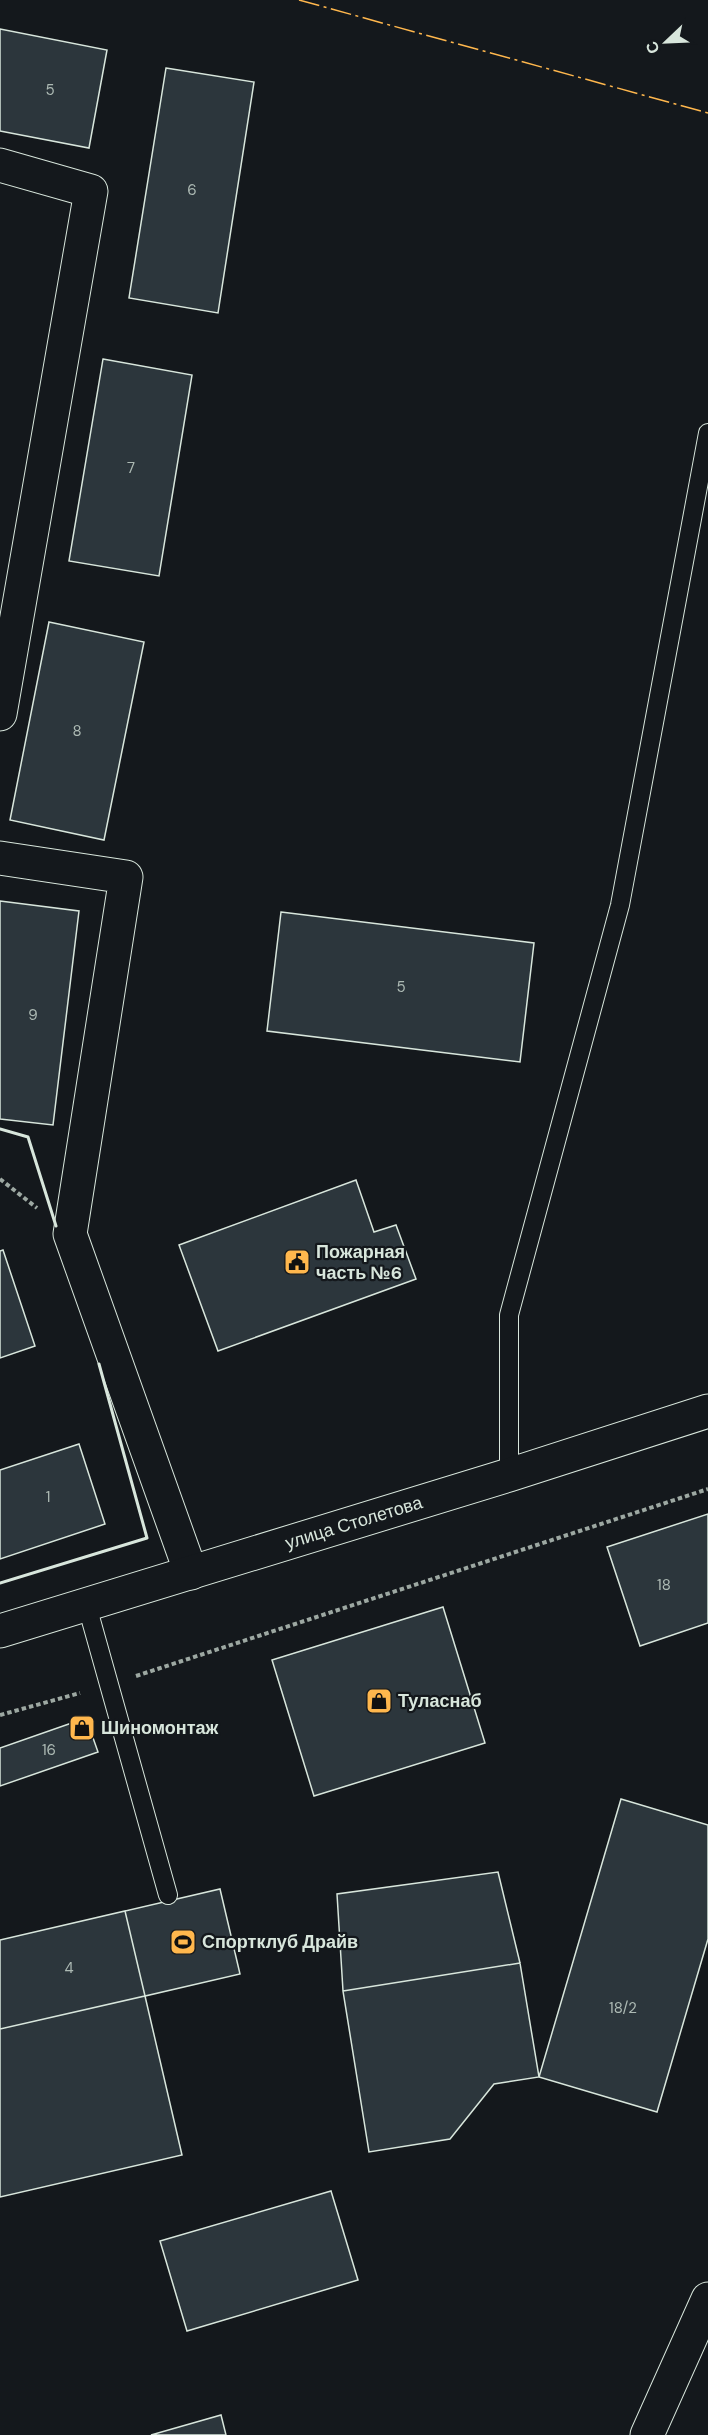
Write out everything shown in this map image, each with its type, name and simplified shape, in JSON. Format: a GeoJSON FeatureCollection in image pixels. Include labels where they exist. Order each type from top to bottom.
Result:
{"type":"FeatureCollection","features":[{"type":"Feature","properties":{"kind":"street"},"geometry":{"type":"LineString","coordinates":[[0,165],[91,191],[0,714]]}},
{"type":"Feature","properties":{"kind":"street"},"geometry":{"type":"LineString","coordinates":[[0,858],[126,877],[70,1234],[191,1573]]}},
{"type":"Feature","properties":{"kind":"street","name":"улица Столетова"},"geometry":{"type":"LineString","coordinates":[[0,1631],[509,1475],[708,1411]]}},
{"type":"Feature","properties":{"kind":"street"},"geometry":{"type":"LineString","coordinates":[[647,2435],[708,2299]]}},
{"type":"Feature","properties":{"kind":"lane"},"geometry":{"type":"LineString","coordinates":[[509,1475],[509,1315],[620,905],[708,433]]}},
{"type":"Feature","properties":{"kind":"lane"},"geometry":{"type":"LineString","coordinates":[[87,1606],[168,1895]]}},
{"type":"Feature","properties":{"kind":"path"},"geometry":{"type":"LineString","coordinates":[[0,1716],[110,1685],[708,1489]]}},
{"type":"Feature","properties":{"kind":"building"},"geometry":{"type":"Polygon","coordinates":[[[0,29],[107,50],[89,148],[0,131],[0,29]]]}},
{"type":"Feature","properties":{"kind":"building"},"geometry":{"type":"Polygon","coordinates":[[[166,68],[254,82],[218,313],[129,298],[166,68]]]}},
{"type":"Feature","properties":{"kind":"building"},"geometry":{"type":"Polygon","coordinates":[[[103,359],[192,375],[159,576],[69,561],[103,359]]]}},
{"type":"Feature","properties":{"kind":"building"},"geometry":{"type":"Polygon","coordinates":[[[49,622],[144,642],[104,840],[10,820],[49,622]]]}},
{"type":"Feature","properties":{"kind":"building"},"geometry":{"type":"Polygon","coordinates":[[[0,901],[79,911],[53,1125],[0,1119],[0,901]]]}},
{"type":"Feature","properties":{"kind":"building"},"geometry":{"type":"Polygon","coordinates":[[[281,912],[534,943],[520,1062],[267,1031],[281,912]]]}},
{"type":"Feature","properties":{"kind":"building","name":"Пожарная часть №6"},"geometry":{"type":"Polygon","coordinates":[[[356,1180],[374,1232],[396,1225],[416,1279],[218,1351],[179,1245],[356,1180]]]}},
{"type":"Feature","properties":{"kind":"building"},"geometry":{"type":"Polygon","coordinates":[[[3,1250],[35,1346],[0,1358],[0,1251],[3,1250]]]}},
{"type":"Feature","properties":{"kind":"building"},"geometry":{"type":"Polygon","coordinates":[[[79,1444],[105,1524],[0,1559],[0,1470],[79,1444]]]}},
{"type":"Feature","properties":{"kind":"building"},"geometry":{"type":"Polygon","coordinates":[[[708,1514],[708,1623],[640,1646],[607,1547],[708,1514]]]}},
{"type":"Feature","properties":{"kind":"building","name":"Туласнаб"},"geometry":{"type":"Polygon","coordinates":[[[443,1607],[485,1743],[314,1796],[272,1660],[443,1607]]]}},
{"type":"Feature","properties":{"kind":"building"},"geometry":{"type":"Polygon","coordinates":[[[86,1718],[98,1752],[0,1786],[0,1748],[86,1718]]]}},
{"type":"Feature","properties":{"kind":"building"},"geometry":{"type":"Polygon","coordinates":[[[621,1799],[708,1825],[708,1939],[657,2112],[539,2077],[621,1799]]]}},
{"type":"Feature","properties":{"kind":"building"},"geometry":{"type":"Polygon","coordinates":[[[498,1872],[520,1963],[343,1991],[337,1894],[498,1872]]]}},
{"type":"Feature","properties":{"kind":"building","name":"Спортклуб Драйв"},"geometry":{"type":"Polygon","coordinates":[[[220,1889],[240,1974],[145,1996],[125,1911],[220,1889]]]}},
{"type":"Feature","properties":{"kind":"building"},"geometry":{"type":"Polygon","coordinates":[[[125,1911],[145,1996],[0,2029],[0,1940],[125,1911]]]}},
{"type":"Feature","properties":{"kind":"building"},"geometry":{"type":"Polygon","coordinates":[[[520,1963],[539,2077],[494,2084],[450,2139],[369,2152],[343,1991],[520,1963]]]}},
{"type":"Feature","properties":{"kind":"building"},"geometry":{"type":"Polygon","coordinates":[[[145,1996],[182,2155],[0,2197],[0,2029],[145,1996]]]}},
{"type":"Feature","properties":{"kind":"building"},"geometry":{"type":"Polygon","coordinates":[[[331,2191],[358,2280],[187,2331],[160,2241],[331,2191]]]}},
{"type":"Feature","properties":{"kind":"building"},"geometry":{"type":"Polygon","coordinates":[[[221,2415],[226,2435],[151,2435],[221,2415]]]}},
{"type":"Feature","properties":{"kind":"wall"},"geometry":{"type":"LineString","coordinates":[[0,1129],[28,1137],[56,1226]]}},
{"type":"Feature","properties":{"kind":"wall"},"geometry":{"type":"LineString","coordinates":[[0,1583],[147,1538],[99,1364]]}},
{"type":"Feature","properties":{"kind":"power"},"geometry":{"type":"LineString","coordinates":[[299,0],[708,113]]}},
{"type":"Feature","properties":{"kind":"place","name":"Пожарная часть №6"},"geometry":{"type":"Point","coordinates":[297,1262]}},
{"type":"Feature","properties":{"kind":"place","name":"Туласнаб"},"geometry":{"type":"Point","coordinates":[379,1701]}},
{"type":"Feature","properties":{"kind":"place","name":"Шиномонтаж"},"geometry":{"type":"Point","coordinates":[82,1728]}},
{"type":"Feature","properties":{"kind":"place","name":"Спортклуб Драйв"},"geometry":{"type":"Point","coordinates":[183,1942]}}]}
